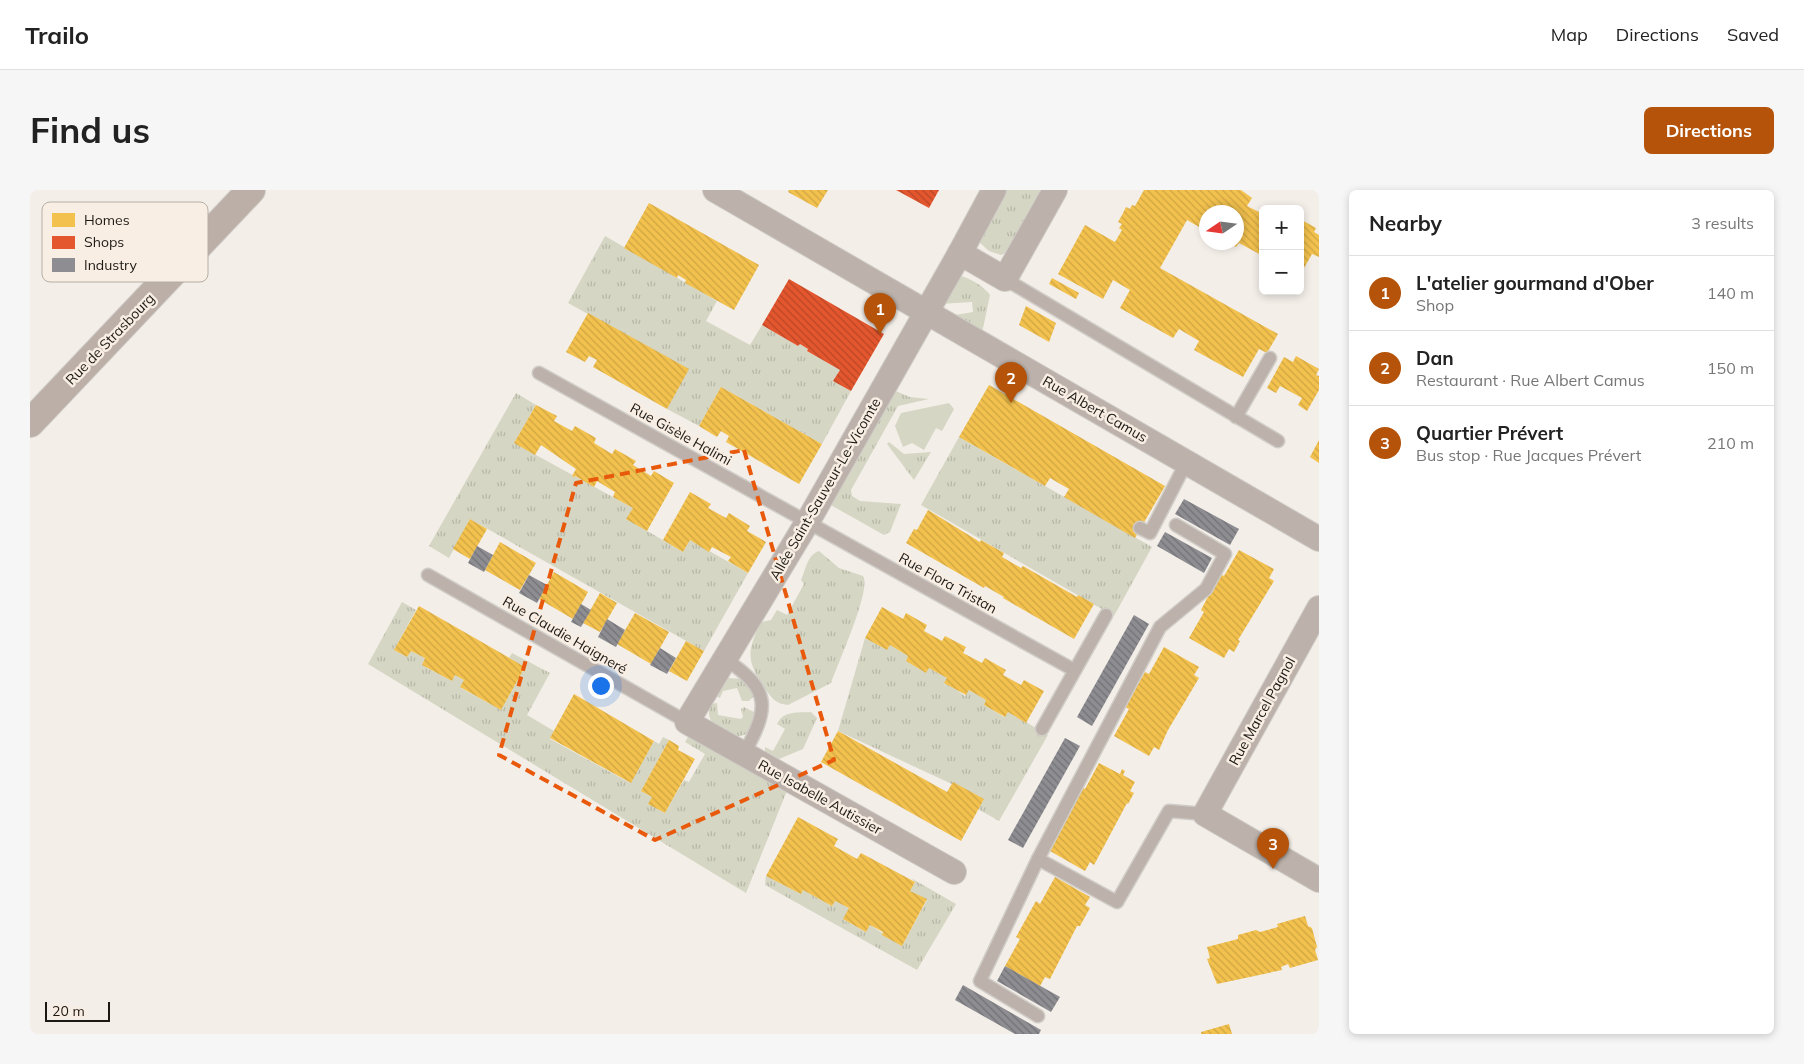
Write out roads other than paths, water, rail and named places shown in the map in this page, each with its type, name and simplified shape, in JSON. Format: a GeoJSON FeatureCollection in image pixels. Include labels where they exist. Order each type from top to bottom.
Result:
{"type":"FeatureCollection","features":[{"type":"Feature","properties":{"kind":"main road","name":"Rue de Strasbourg"},"geometry":{"type":"LineString","coordinates":[[208,235],[251,190]]}},
{"type":"Feature","properties":{"kind":"main road","name":"Rue de Strasbourg"},"geometry":{"type":"LineString","coordinates":[[30,423],[164,282]]}},
{"type":"Feature","properties":{"kind":"street","name":"Rue Albert Camus"},"geometry":{"type":"LineString","coordinates":[[715,190],[1319,538]]}},
{"type":"Feature","properties":{"kind":"street","name":"Allée Saint-Sauveur-Le-Vicomte"},"geometry":{"type":"LineString","coordinates":[[687,722],[808,521],[928,311],[994,190]]}},
{"type":"Feature","properties":{"kind":"street"},"geometry":{"type":"LineString","coordinates":[[960,253],[1005,279],[1055,190]]}},
{"type":"Feature","properties":{"kind":"street","name":"Rue Marcel Pagnol"},"geometry":{"type":"LineString","coordinates":[[1205,814],[1319,608]]}},
{"type":"Feature","properties":{"kind":"street","name":"Rue Isabelle Autissier"},"geometry":{"type":"LineString","coordinates":[[687,722],[954,872]]}},
{"type":"Feature","properties":{"kind":"street"},"geometry":{"type":"LineString","coordinates":[[1205,814],[1319,880]]}},
{"type":"Feature","properties":{"kind":"lane"},"geometry":{"type":"LineString","coordinates":[[1005,279],[1278,442]]}},
{"type":"Feature","properties":{"kind":"lane"},"geometry":{"type":"LineString","coordinates":[[1236,416],[1270,358]]}},
{"type":"Feature","properties":{"kind":"lane","name":"Rue Gisèle Halimi"},"geometry":{"type":"LineString","coordinates":[[539,373],[808,521]]}},
{"type":"Feature","properties":{"kind":"lane"},"geometry":{"type":"LineString","coordinates":[[1140,528],[1150,533],[1186,463]]}},
{"type":"Feature","properties":{"kind":"lane","name":"Rue Flora Tristan"},"geometry":{"type":"LineString","coordinates":[[808,521],[1074,670]]}},
{"type":"Feature","properties":{"kind":"lane"},"geometry":{"type":"LineString","coordinates":[[1038,1016],[980,981],[1038,859],[1160,626],[1206,589],[1225,554],[1176,525]]}},
{"type":"Feature","properties":{"kind":"lane","name":"Rue Claudie Haigneré"},"geometry":{"type":"LineString","coordinates":[[428,574],[687,722]]}},
{"type":"Feature","properties":{"kind":"lane"},"geometry":{"type":"LineString","coordinates":[[1042,729],[1106,615]]}},
{"type":"Feature","properties":{"kind":"lane"},"geometry":{"type":"LineString","coordinates":[[725,659],[755,682],[764,706],[759,726],[744,754]]}},
{"type":"Feature","properties":{"kind":"lane"},"geometry":{"type":"LineString","coordinates":[[1038,859],[1117,902],[1169,810],[1205,814]]}},
{"type":"Feature","properties":{"kind":"place","name":"L'atelier gourmand d'Ober"},"geometry":{"type":"Point","coordinates":[880,334]}},
{"type":"Feature","properties":{"kind":"place","name":"Dan"},"geometry":{"type":"Point","coordinates":[1011,403]}},
{"type":"Feature","properties":{"kind":"place","name":"Quartier Prévert"},"geometry":{"type":"Point","coordinates":[1273,869]}}]}
